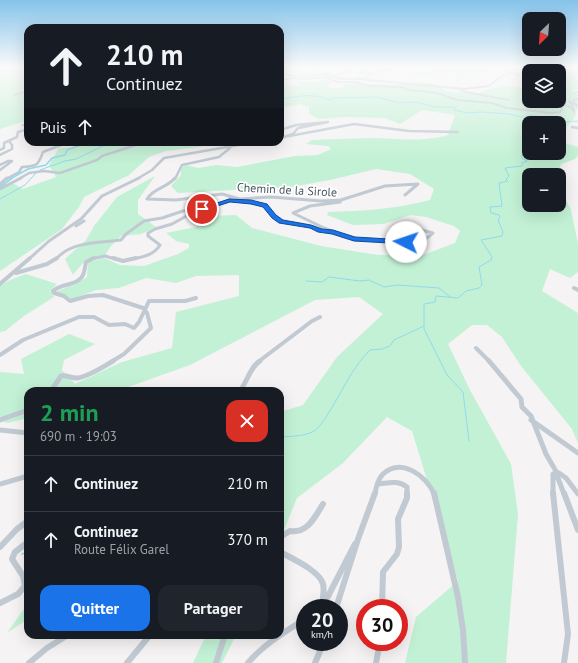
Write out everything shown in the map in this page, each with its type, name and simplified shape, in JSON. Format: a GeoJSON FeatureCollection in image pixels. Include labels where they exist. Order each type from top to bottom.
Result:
{"type":"FeatureCollection","features":[{"type":"Feature","properties":{"kind":"street"},"geometry":{"type":"LineString","coordinates":[[453,99],[492,103],[504,107],[537,112]]}},
{"type":"Feature","properties":{"kind":"street"},"geometry":{"type":"LineString","coordinates":[[503,99],[508,100]]}},
{"type":"Feature","properties":{"kind":"street"},"geometry":{"type":"LineString","coordinates":[[566,105],[574,112],[574,109],[569,101],[577,106],[573,100],[578,99]]}},
{"type":"Feature","properties":{"kind":"street"},"geometry":{"type":"LineString","coordinates":[[522,111],[559,113],[562,108]]}},
{"type":"Feature","properties":{"kind":"street"},"geometry":{"type":"LineString","coordinates":[[284,129],[291,126],[328,122],[298,128],[294,133],[284,138]]}},
{"type":"Feature","properties":{"kind":"street"},"geometry":{"type":"LineString","coordinates":[[284,138],[336,126],[353,124],[374,124],[393,129],[422,132],[458,132]]}},
{"type":"Feature","properties":{"kind":"street"},"geometry":{"type":"LineString","coordinates":[[572,127],[578,128]]}},
{"type":"Feature","properties":{"kind":"street"},"geometry":{"type":"LineString","coordinates":[[0,144],[17,137],[19,131],[24,129]]}},
{"type":"Feature","properties":{"kind":"street"},"geometry":{"type":"LineString","coordinates":[[0,155],[12,149],[12,145],[9,141]]}},
{"type":"Feature","properties":{"kind":"street"},"geometry":{"type":"LineString","coordinates":[[0,150],[4,148],[4,143]]}},
{"type":"Feature","properties":{"kind":"street"},"geometry":{"type":"LineString","coordinates":[[0,184],[8,177],[19,172],[22,167],[34,166],[39,163],[42,152],[60,146]]}},
{"type":"Feature","properties":{"kind":"street"},"geometry":{"type":"LineString","coordinates":[[0,189],[10,185],[23,176],[38,171],[60,173],[97,160],[102,156],[133,146]]}},
{"type":"Feature","properties":{"kind":"street"},"geometry":{"type":"LineString","coordinates":[[0,284],[55,237],[81,219],[105,193],[147,174],[164,158],[239,146]]}},
{"type":"Feature","properties":{"kind":"street","name":"Chemin de la Sirole"},"geometry":{"type":"LineString","coordinates":[[230,148],[218,158],[183,164],[180,166],[179,173],[174,180],[168,185],[150,193],[147,199],[171,201],[222,194],[240,199],[271,197],[321,201],[341,200]]}},
{"type":"Feature","properties":{"kind":"street"},"geometry":{"type":"LineString","coordinates":[[0,165],[9,161],[12,162],[0,170]]}},
{"type":"Feature","properties":{"kind":"street"},"geometry":{"type":"LineString","coordinates":[[341,200],[385,186],[418,184],[405,195]]}},
{"type":"Feature","properties":{"kind":"street"},"geometry":{"type":"LineString","coordinates":[[229,196],[231,197],[229,200]]}},
{"type":"Feature","properties":{"kind":"street"},"geometry":{"type":"LineString","coordinates":[[54,387],[61,376],[67,374],[75,378],[82,377],[108,364],[124,354],[150,330],[150,322],[145,310],[103,295],[88,296],[70,301],[53,291],[59,286],[77,282],[84,274],[85,265],[89,260],[106,256],[118,261],[123,261],[158,250],[160,246],[148,236],[148,234],[153,230],[172,224],[202,209],[229,200],[235,202],[247,201],[262,204],[280,221],[311,227],[322,231],[333,232]]}},
{"type":"Feature","properties":{"kind":"street","name":"Chemin de la Sirole"},"geometry":{"type":"LineString","coordinates":[[341,200],[340,202],[310,206],[293,213],[333,232],[354,239],[406,242],[426,239],[433,233],[411,227]]}},
{"type":"Feature","properties":{"kind":"street"},"geometry":{"type":"LineString","coordinates":[[13,274],[54,261],[63,251],[74,246],[121,240],[126,234],[144,221],[168,217],[183,211],[202,209]]}},
{"type":"Feature","properties":{"kind":"street"},"geometry":{"type":"LineString","coordinates":[[55,237],[61,236],[84,221]]}},
{"type":"Feature","properties":{"kind":"street"},"geometry":{"type":"LineString","coordinates":[[0,355],[23,340],[79,317],[94,317],[109,325],[125,324],[134,328],[137,326],[150,301],[185,301],[196,298]]}},
{"type":"Feature","properties":{"kind":"street"},"geometry":{"type":"LineString","coordinates":[[243,387],[249,378],[255,364],[312,321],[320,317]]}},
{"type":"Feature","properties":{"kind":"street"},"geometry":{"type":"LineString","coordinates":[[476,348],[521,399],[522,407],[531,416],[531,420],[556,473],[578,530]]}},
{"type":"Feature","properties":{"kind":"street"},"geometry":{"type":"LineString","coordinates":[[0,420],[24,411]]}},
{"type":"Feature","properties":{"kind":"street"},"geometry":{"type":"LineString","coordinates":[[531,420],[578,453]]}},
{"type":"Feature","properties":{"kind":"street"},"geometry":{"type":"LineString","coordinates":[[0,430],[24,432]]}},
{"type":"Feature","properties":{"kind":"street"},"geometry":{"type":"LineString","coordinates":[[339,599],[366,515],[380,478],[386,471],[401,466],[423,478],[433,490],[461,608],[465,663]]}},
{"type":"Feature","properties":{"kind":"street"},"geometry":{"type":"LineString","coordinates":[[556,473],[561,474],[566,478],[578,494]]}},
{"type":"Feature","properties":{"kind":"street"},"geometry":{"type":"LineString","coordinates":[[556,473],[552,476],[552,491],[568,634],[564,663]]}},
{"type":"Feature","properties":{"kind":"street"},"geometry":{"type":"LineString","coordinates":[[0,484],[24,477]]}},
{"type":"Feature","properties":{"kind":"street"},"geometry":{"type":"LineString","coordinates":[[378,484],[396,481],[400,482],[406,487],[408,494],[398,519],[400,541],[397,554],[383,572],[382,599]]}},
{"type":"Feature","properties":{"kind":"street"},"geometry":{"type":"LineString","coordinates":[[284,535],[290,531],[296,533],[303,531],[309,525],[323,504]]}},
{"type":"Feature","properties":{"kind":"street"},"geometry":{"type":"LineString","coordinates":[[0,547],[24,524]]}},
{"type":"Feature","properties":{"kind":"street"},"geometry":{"type":"LineString","coordinates":[[327,599],[355,544],[357,543]]}},
{"type":"Feature","properties":{"kind":"street"},"geometry":{"type":"LineString","coordinates":[[24,545],[14,552],[12,559],[24,577]]}},
{"type":"Feature","properties":{"kind":"street"},"geometry":{"type":"LineString","coordinates":[[284,554],[298,562],[321,579],[323,587],[322,599]]}},
{"type":"Feature","properties":{"kind":"street"},"geometry":{"type":"LineString","coordinates":[[0,604],[24,591]]}},
{"type":"Feature","properties":{"kind":"street"},"geometry":{"type":"LineString","coordinates":[[284,633],[296,625]]}},
{"type":"Feature","properties":{"kind":"street"},"geometry":{"type":"LineString","coordinates":[[29,663],[47,648],[62,639]]}},
{"type":"Feature","properties":{"kind":"street"},"geometry":{"type":"LineString","coordinates":[[127,663],[147,639]]}},
{"type":"Feature","properties":{"kind":"street"},"geometry":{"type":"LineString","coordinates":[[216,663],[224,639]]}},
{"type":"Feature","properties":{"kind":"street"},"geometry":{"type":"LineString","coordinates":[[248,663],[253,657],[276,639]]}},
{"type":"Feature","properties":{"kind":"street"},"geometry":{"type":"LineString","coordinates":[[315,663],[320,651]]}},
{"type":"Feature","properties":{"kind":"street"},"geometry":{"type":"LineString","coordinates":[[376,663],[378,651]]}},
{"type":"Feature","properties":{"kind":"green space"},"geometry":{"type":"Polygon","coordinates":[[[0,99],[24,99],[24,121],[0,129],[0,99]]]}},
{"type":"Feature","properties":{"kind":"green space"},"geometry":{"type":"Polygon","coordinates":[[[284,99],[522,99],[522,108],[566,108],[566,99],[578,99],[576,114],[566,128],[566,116],[522,116],[522,160],[566,160],[566,143],[578,147],[578,155],[575,159],[561,164],[560,168],[522,168],[522,212],[566,212],[566,200],[571,210],[578,244],[578,272],[570,278],[550,269],[542,291],[578,313],[578,443],[572,429],[521,366],[502,337],[487,325],[472,325],[448,344],[470,390],[511,464],[518,514],[506,663],[405,663],[416,617],[458,581],[412,431],[387,417],[343,463],[297,498],[284,530],[284,411],[303,405],[337,357],[383,314],[359,297],[315,300],[190,365],[128,387],[24,387],[24,419],[8,423],[0,421],[0,372],[24,374],[21,359],[69,334],[95,344],[64,360],[62,370],[75,384],[122,362],[172,348],[176,312],[239,296],[239,275],[196,276],[176,283],[146,278],[119,288],[96,290],[72,299],[56,292],[87,277],[88,262],[104,258],[120,265],[144,266],[178,254],[189,248],[189,244],[176,241],[166,233],[196,227],[211,216],[236,215],[252,228],[321,246],[378,255],[423,255],[455,243],[460,231],[454,226],[426,217],[410,215],[384,224],[353,225],[327,215],[328,212],[405,206],[430,200],[434,189],[410,174],[376,169],[330,180],[291,187],[178,193],[171,186],[181,175],[181,168],[186,165],[198,168],[217,165],[237,167],[295,156],[318,155],[331,149],[328,146],[306,144],[312,140],[378,138],[413,140],[430,139],[448,135],[455,115],[422,110],[400,124],[385,118],[345,117],[319,119],[309,114],[309,107],[300,104],[284,107],[284,99]]]}},
{"type":"Feature","properties":{"kind":"green space"},"geometry":{"type":"Polygon","coordinates":[[[204,146],[166,151],[149,157],[129,175],[84,197],[79,207],[62,229],[0,271],[0,184],[14,184],[23,189],[56,177],[49,165],[59,148],[204,146]]]}},
{"type":"Feature","properties":{"kind":"green space"},"geometry":{"type":"Polygon","coordinates":[[[155,176],[138,200],[138,214],[156,227],[141,234],[121,236],[111,246],[105,255],[87,260],[73,275],[65,259],[86,240],[94,226],[117,197],[155,176]]]}},
{"type":"Feature","properties":{"kind":"green space"},"geometry":{"type":"Polygon","coordinates":[[[26,274],[57,284],[50,291],[54,297],[24,316],[5,331],[0,332],[0,286],[10,280],[26,274]]]}},
{"type":"Feature","properties":{"kind":"green space"},"geometry":{"type":"Polygon","coordinates":[[[24,609],[24,622],[7,633],[24,609]]]}},
{"type":"Feature","properties":{"kind":"green space"},"geometry":{"type":"Polygon","coordinates":[[[204,639],[234,639],[222,663],[193,663],[204,639]]]}},
{"type":"Feature","properties":{"kind":"waterway"},"geometry":{"type":"LineString","coordinates":[[326,99],[333,99]]}},
{"type":"Feature","properties":{"kind":"waterway"},"geometry":{"type":"LineString","coordinates":[[383,99],[401,103],[416,102],[435,107],[455,107],[454,110],[467,113],[481,112],[509,114],[522,117],[532,115],[546,118],[558,118],[567,122]]}},
{"type":"Feature","properties":{"kind":"waterway"},"geometry":{"type":"LineString","coordinates":[[567,122],[578,121]]}},
{"type":"Feature","properties":{"kind":"waterway"},"geometry":{"type":"LineString","coordinates":[[10,179],[28,169],[46,165],[52,158],[65,155],[67,150],[78,146]]}},
{"type":"Feature","properties":{"kind":"waterway"},"geometry":{"type":"LineString","coordinates":[[40,170],[65,161],[76,159],[103,146]]}},
{"type":"Feature","properties":{"kind":"waterway"},"geometry":{"type":"LineString","coordinates":[[424,326],[424,304],[435,302],[436,296],[458,298],[466,291],[479,288],[482,285],[479,267],[491,260],[492,257],[481,240],[502,236],[503,232],[498,220],[500,217],[499,215],[491,213],[490,207],[502,206],[499,183],[508,181],[506,179],[509,176],[505,168],[522,166],[522,163],[527,161],[525,160]]}},
{"type":"Feature","properties":{"kind":"waterway"},"geometry":{"type":"LineString","coordinates":[[0,199],[25,185],[36,173]]}},
{"type":"Feature","properties":{"kind":"waterway"},"geometry":{"type":"LineString","coordinates":[[0,187],[12,178]]}},
{"type":"Feature","properties":{"kind":"waterway"},"geometry":{"type":"LineString","coordinates":[[306,281],[322,282],[329,277],[360,281],[369,280],[384,287],[397,285],[439,288],[450,297]]}},
{"type":"Feature","properties":{"kind":"waterway"},"geometry":{"type":"LineString","coordinates":[[284,437],[310,433],[319,427],[352,373],[370,350],[382,349],[390,346],[394,340],[424,326]]}},
{"type":"Feature","properties":{"kind":"waterway"},"geometry":{"type":"LineString","coordinates":[[424,326],[424,329],[447,375],[463,392],[469,441]]}},
{"type":"Feature","properties":{"kind":"route"},"geometry":{"type":"LineString","coordinates":[[202,209],[227,202],[229,200],[235,202],[247,201],[262,204],[281,222],[311,227],[320,231],[333,232],[359,240],[406,242]]}}]}
